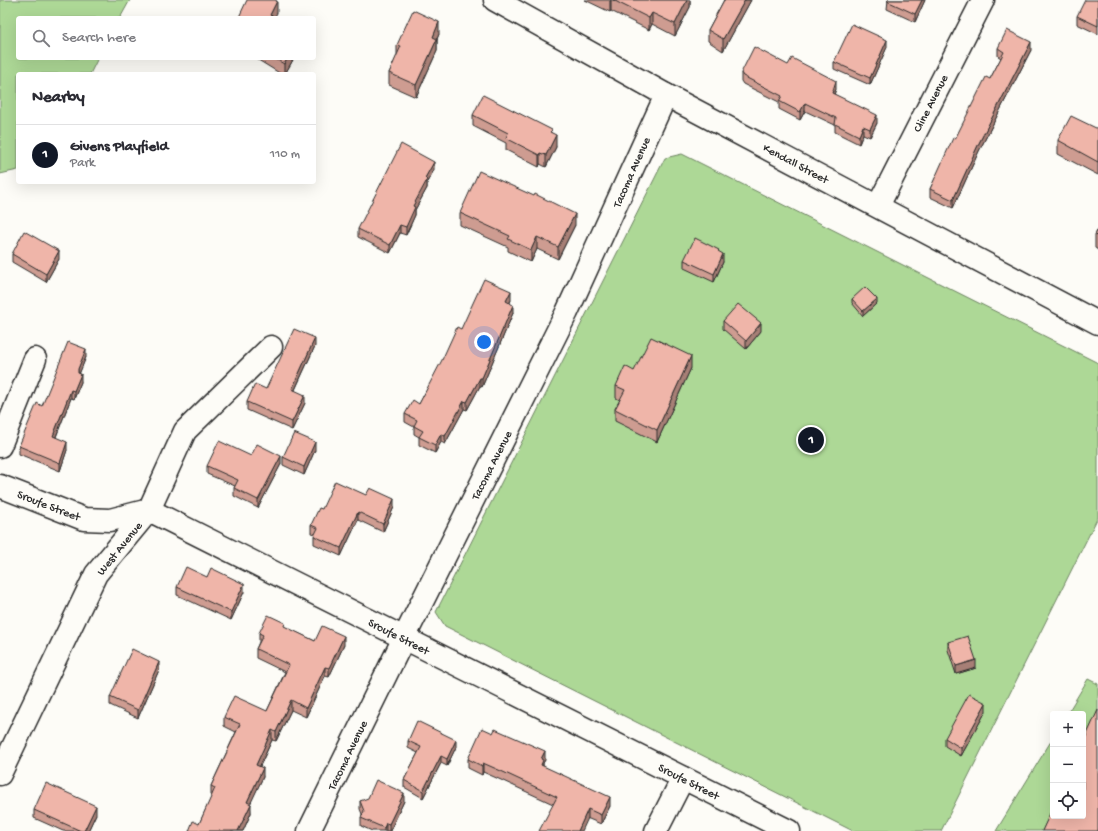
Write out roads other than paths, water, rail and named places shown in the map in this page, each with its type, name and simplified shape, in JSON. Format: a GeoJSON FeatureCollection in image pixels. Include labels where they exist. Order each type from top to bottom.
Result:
{"type":"FeatureCollection","features":[{"type":"Feature","properties":{"kind":"street","name":"Kendall Street"},"geometry":{"type":"LineString","coordinates":[[495,0],[666,95],[1098,323]]}},
{"type":"Feature","properties":{"kind":"street","name":"Cline Avenue"},"geometry":{"type":"LineString","coordinates":[[878,206],[983,0]]}},
{"type":"Feature","properties":{"kind":"street","name":"Tacoma Avenue"},"geometry":{"type":"LineString","coordinates":[[309,831],[567,312],[666,95]]}},
{"type":"Feature","properties":{"kind":"street","name":"West Avenue"},"geometry":{"type":"LineString","coordinates":[[0,774],[96,574],[149,510],[185,431],[271,347]]}},
{"type":"Feature","properties":{"kind":"street"},"geometry":{"type":"LineString","coordinates":[[0,446],[35,359]]}},
{"type":"Feature","properties":{"kind":"street","name":"Sroufe Street"},"geometry":{"type":"LineString","coordinates":[[0,486],[84,519],[110,520],[149,510],[789,831]]}},
{"type":"Feature","properties":{"kind":"street"},"geometry":{"type":"LineString","coordinates":[[656,831],[684,778]]}},
{"type":"Feature","properties":{"kind":"place","name":"Givens Playfield"},"geometry":{"type":"Point","coordinates":[811,440]}}]}
